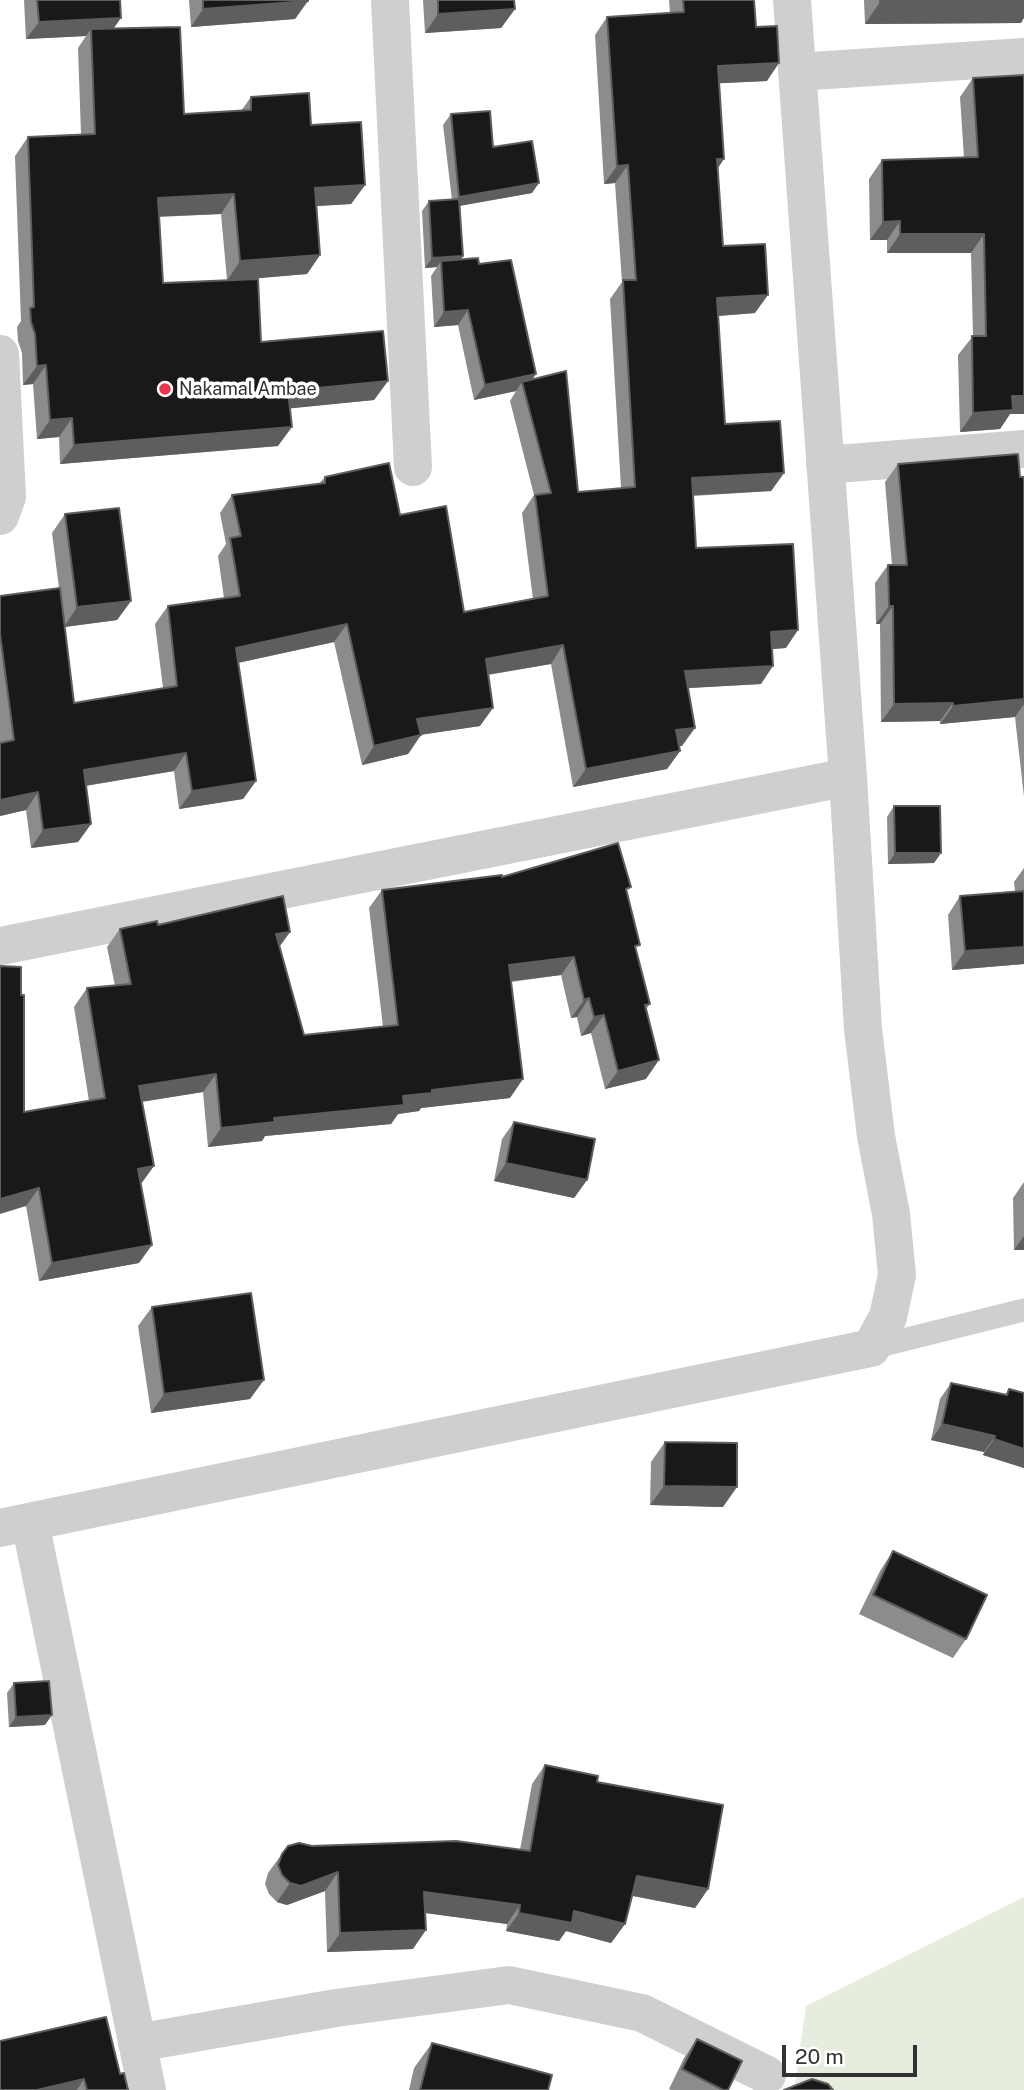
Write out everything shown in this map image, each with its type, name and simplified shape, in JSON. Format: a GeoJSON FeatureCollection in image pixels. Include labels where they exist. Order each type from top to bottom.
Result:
{"type":"FeatureCollection","features":[{"type":"Feature","properties":{"kind":"street"},"geometry":{"type":"LineString","coordinates":[[390,0],[413,467]]}},
{"type":"Feature","properties":{"kind":"street"},"geometry":{"type":"LineString","coordinates":[[147,2090],[15,1525],[871,1348],[888,1317],[897,1275],[891,1214],[876,1136],[863,1029],[848,777],[792,0]]}},
{"type":"Feature","properties":{"kind":"street"},"geometry":{"type":"LineString","coordinates":[[797,72],[1024,57]]}},
{"type":"Feature","properties":{"kind":"street"},"geometry":{"type":"LineString","coordinates":[[0,354],[7,497],[0,516]]}},
{"type":"Feature","properties":{"kind":"street"},"geometry":{"type":"LineString","coordinates":[[825,465],[1024,449]]}},
{"type":"Feature","properties":{"kind":"street"},"geometry":{"type":"LineString","coordinates":[[0,946],[848,777]]}},
{"type":"Feature","properties":{"kind":"street"},"geometry":{"type":"LineString","coordinates":[[137,2043],[336,2008],[509,1985],[642,2013],[767,2076]]}},
{"type":"Feature","properties":{"kind":"lane"},"geometry":{"type":"LineString","coordinates":[[871,1348],[1024,1310]]}},
{"type":"Feature","properties":{"kind":"shaded area"},"geometry":{"type":"Polygon","coordinates":[[[1024,1897],[1024,2090],[794,2090],[806,2006],[1024,1897]]]}},
{"type":"Feature","properties":{"kind":"building"},"geometry":{"type":"Polygon","coordinates":[[[37,0],[120,0],[121,18],[39,22],[37,0]]]}},
{"type":"Feature","properties":{"kind":"building"},"geometry":{"type":"Polygon","coordinates":[[[203,0],[308,0],[308,1],[203,9],[203,0]]]}},
{"type":"Feature","properties":{"kind":"building"},"geometry":{"type":"Polygon","coordinates":[[[438,0],[514,0],[515,9],[438,14],[438,0]]]}},
{"type":"Feature","properties":{"kind":"building"},"geometry":{"type":"Polygon","coordinates":[[[683,0],[754,0],[756,27],[777,26],[779,63],[718,66],[724,159],[717,159],[723,246],[765,244],[768,295],[717,298],[725,424],[780,421],[784,473],[692,478],[696,548],[793,544],[798,630],[771,632],[773,666],[685,671],[695,728],[676,730],[680,751],[586,769],[563,645],[486,659],[493,708],[417,719],[421,735],[374,746],[347,624],[236,648],[256,781],[192,791],[186,753],[84,770],[91,824],[43,830],[38,792],[0,800],[0,743],[14,740],[0,634],[0,596],[60,588],[74,703],[177,686],[168,606],[240,596],[230,538],[241,536],[232,495],[325,483],[325,477],[389,463],[400,515],[446,506],[464,612],[548,596],[535,495],[551,493],[522,382],[566,371],[578,492],[635,487],[623,280],[636,280],[628,165],[617,166],[607,17],[684,12],[683,0]]]}},
{"type":"Feature","properties":{"kind":"building"},"geometry":{"type":"Polygon","coordinates":[[[1024,0],[1024,1],[880,2],[1024,0]]]}},
{"type":"Feature","properties":{"kind":"building"},"geometry":{"type":"Polygon","coordinates":[[[180,27],[184,114],[251,110],[251,97],[309,93],[311,125],[361,122],[365,185],[315,188],[320,255],[240,261],[234,194],[158,198],[163,283],[258,279],[261,342],[383,331],[388,381],[288,391],[292,427],[74,445],[72,418],[50,420],[46,365],[37,366],[30,308],[34,307],[28,137],[95,134],[91,29],[180,27]]]}},
{"type":"Feature","properties":{"kind":"building"},"geometry":{"type":"Polygon","coordinates":[[[1024,75],[1024,396],[1012,396],[1013,410],[973,413],[972,336],[986,336],[984,234],[900,234],[900,221],[883,222],[882,160],[978,157],[973,78],[1024,75]]]}},
{"type":"Feature","properties":{"kind":"building"},"geometry":{"type":"Polygon","coordinates":[[[490,111],[493,147],[532,141],[539,183],[459,197],[451,114],[490,111]]]}},
{"type":"Feature","properties":{"kind":"building"},"geometry":{"type":"Polygon","coordinates":[[[459,199],[463,256],[432,258],[429,201],[459,199]]]}},
{"type":"Feature","properties":{"kind":"building"},"geometry":{"type":"Polygon","coordinates":[[[478,258],[479,264],[511,260],[536,374],[485,385],[468,310],[444,312],[441,261],[478,258]]]}},
{"type":"Feature","properties":{"kind":"building"},"geometry":{"type":"Polygon","coordinates":[[[1018,454],[1020,477],[1024,477],[1024,699],[953,706],[953,703],[894,704],[893,606],[889,606],[888,565],[907,565],[898,464],[1018,454]]]}},
{"type":"Feature","properties":{"kind":"building"},"geometry":{"type":"Polygon","coordinates":[[[119,508],[131,601],[77,607],[65,514],[119,508]]]}},
{"type":"Feature","properties":{"kind":"building"},"geometry":{"type":"Polygon","coordinates":[[[894,806],[940,806],[941,853],[895,853],[894,806]]]}},
{"type":"Feature","properties":{"kind":"building"},"geometry":{"type":"Polygon","coordinates":[[[618,843],[631,887],[626,889],[640,945],[635,946],[650,1004],[645,1005],[659,1060],[618,1071],[604,1015],[594,1017],[589,998],[584,1000],[574,957],[509,965],[523,1079],[403,1096],[404,1105],[274,1118],[275,1122],[221,1128],[216,1074],[139,1086],[154,1166],[138,1169],[152,1245],[52,1263],[39,1188],[0,1199],[0,966],[21,967],[21,995],[24,995],[24,1112],[105,1098],[87,988],[131,984],[120,929],[157,921],[158,925],[283,896],[290,932],[276,934],[304,1035],[398,1025],[382,890],[502,877],[618,843]]]}},
{"type":"Feature","properties":{"kind":"building"},"geometry":{"type":"Polygon","coordinates":[[[1024,891],[1024,947],[965,951],[960,896],[1024,891]]]}},
{"type":"Feature","properties":{"kind":"building"},"geometry":{"type":"Polygon","coordinates":[[[514,1122],[595,1139],[587,1180],[506,1163],[514,1122]]]}},
{"type":"Feature","properties":{"kind":"building"},"geometry":{"type":"Polygon","coordinates":[[[251,1293],[264,1380],[164,1394],[152,1307],[251,1293]]]}},
{"type":"Feature","properties":{"kind":"building"},"geometry":{"type":"Polygon","coordinates":[[[951,1383],[1007,1395],[1009,1389],[1024,1393],[1024,1449],[994,1439],[995,1436],[942,1424],[951,1383]]]}},
{"type":"Feature","properties":{"kind":"building"},"geometry":{"type":"Polygon","coordinates":[[[665,1442],[737,1443],[737,1487],[664,1486],[665,1442]]]}},
{"type":"Feature","properties":{"kind":"building"},"geometry":{"type":"Polygon","coordinates":[[[893,1551],[987,1595],[966,1639],[873,1595],[893,1551]]]}},
{"type":"Feature","properties":{"kind":"building"},"geometry":{"type":"Polygon","coordinates":[[[49,1681],[52,1715],[16,1717],[14,1683],[49,1681]]]}},
{"type":"Feature","properties":{"kind":"building"},"geometry":{"type":"Polygon","coordinates":[[[545,1765],[598,1776],[597,1782],[723,1805],[708,1889],[637,1876],[625,1924],[574,1911],[572,1923],[519,1913],[520,1905],[424,1892],[426,1930],[340,1933],[338,1872],[301,1886],[290,1883],[282,1875],[278,1865],[288,1846],[299,1843],[312,1846],[456,1841],[530,1851],[545,1765]]]}},
{"type":"Feature","properties":{"kind":"building"},"geometry":{"type":"Polygon","coordinates":[[[106,2017],[120,2074],[124,2073],[128,2090],[87,2090],[84,2079],[37,2090],[0,2090],[0,2041],[106,2017]]]}},
{"type":"Feature","properties":{"kind":"building"},"geometry":{"type":"Polygon","coordinates":[[[697,2039],[742,2061],[728,2090],[682,2069],[697,2039]]]}},
{"type":"Feature","properties":{"kind":"building"},"geometry":{"type":"Polygon","coordinates":[[[432,2043],[552,2075],[548,2090],[420,2090],[432,2043]]]}},
{"type":"Feature","properties":{"kind":"building"},"geometry":{"type":"Polygon","coordinates":[[[812,2079],[828,2084],[833,2090],[784,2090],[812,2079]]]}},
{"type":"Feature","properties":{"kind":"place","name":"Nakamal Ambae"},"geometry":{"type":"Point","coordinates":[165,389]}}]}
